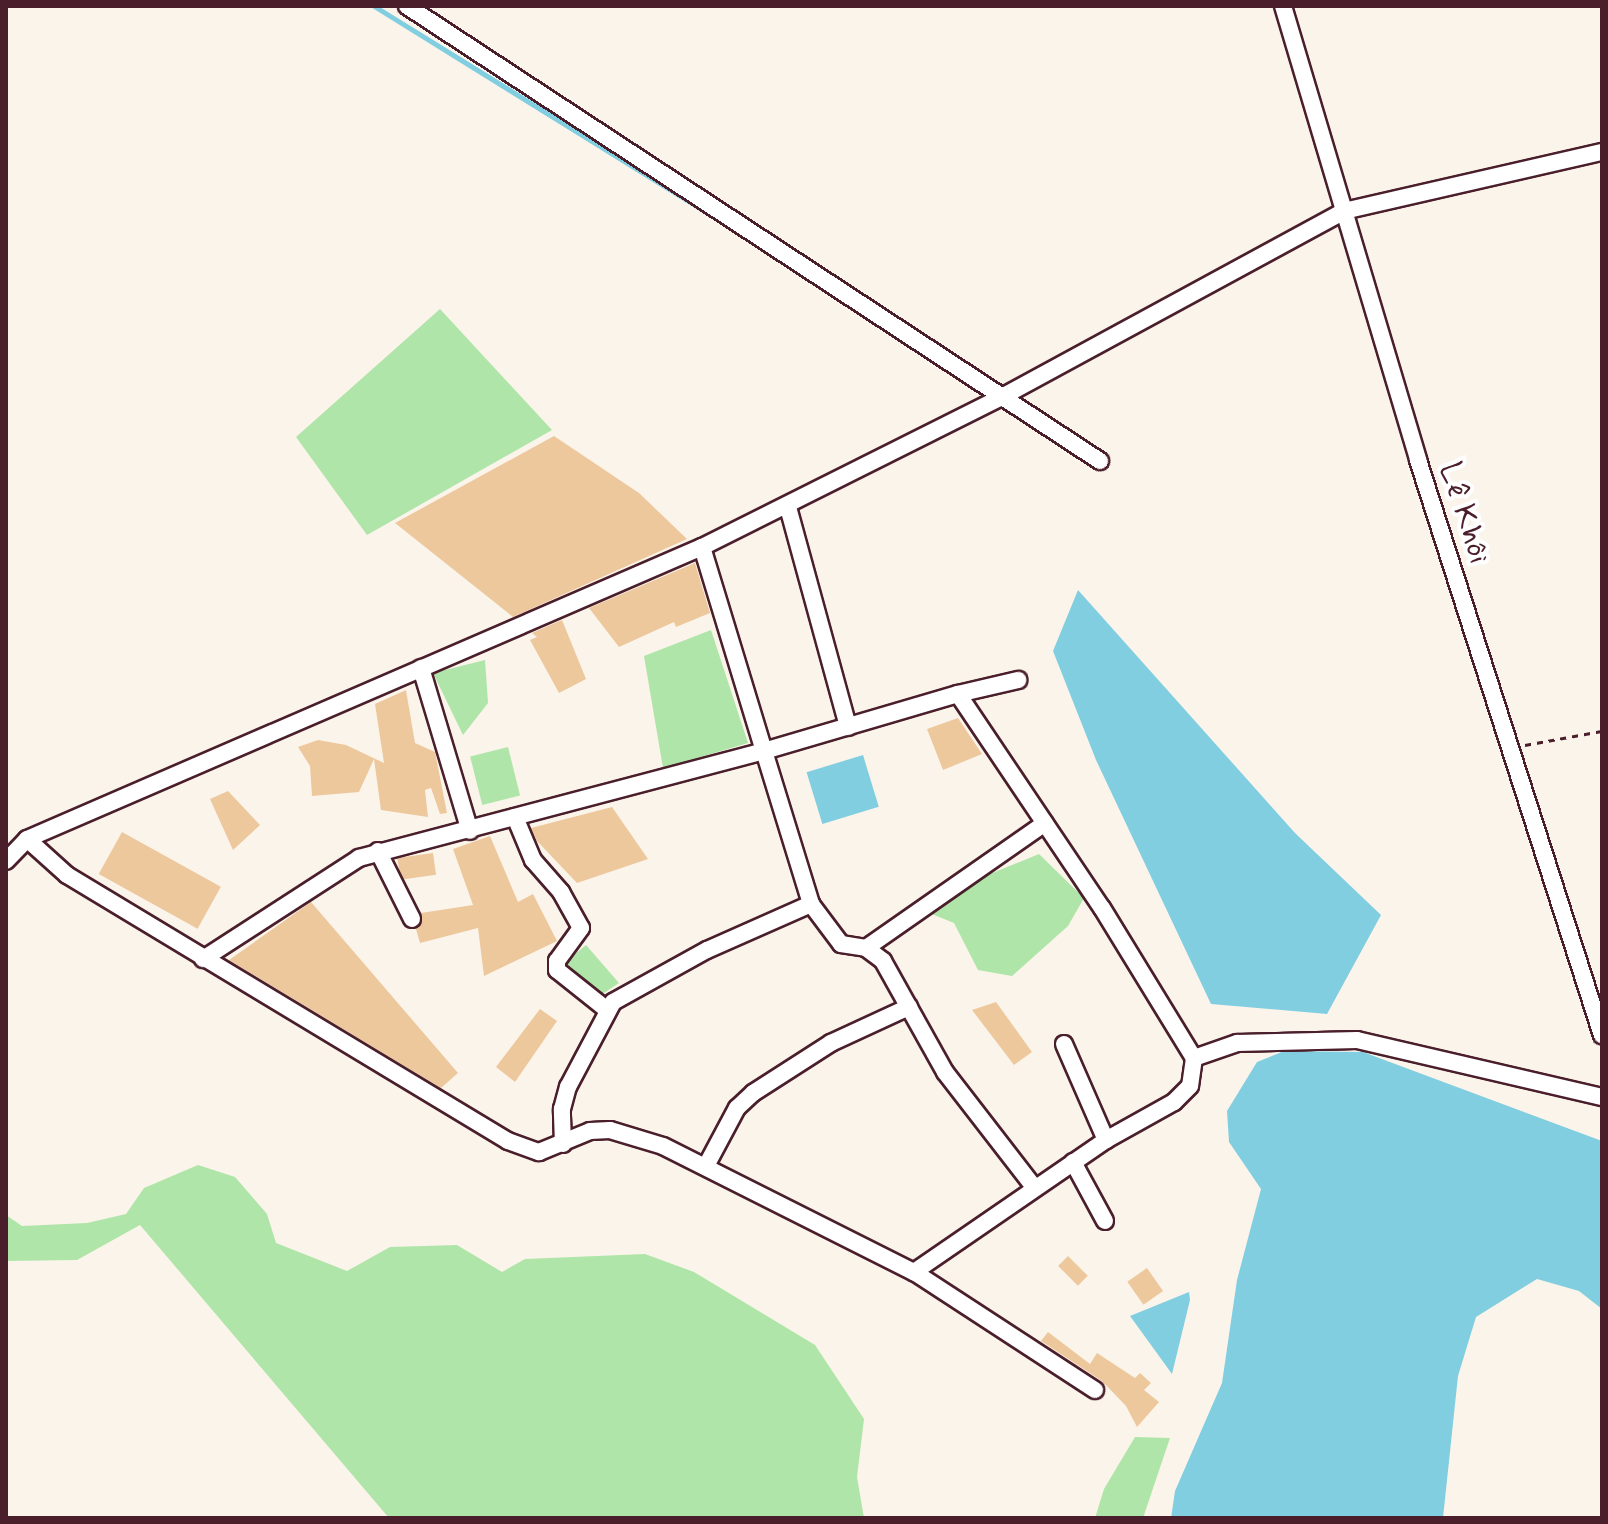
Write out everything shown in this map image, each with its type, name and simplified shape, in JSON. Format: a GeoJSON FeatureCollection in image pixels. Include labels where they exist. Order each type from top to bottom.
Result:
{"type":"FeatureCollection","features":[{"type":"Feature","properties":{"kind":"street"},"geometry":{"type":"LineString","coordinates":[[407,6],[1100,461]]}},
{"type":"Feature","properties":{"kind":"street","name":"Lê Khôi"},"geometry":{"type":"LineString","coordinates":[[1283,6],[1510,748],[1602,1035]]}},
{"type":"Feature","properties":{"kind":"street"},"geometry":{"type":"LineString","coordinates":[[6,861],[27,839],[788,507],[1000,398],[1344,211],[1602,152]]}},
{"type":"Feature","properties":{"kind":"street"},"geometry":{"type":"LineString","coordinates":[[788,507],[848,727]]}},
{"type":"Feature","properties":{"kind":"street"},"geometry":{"type":"LineString","coordinates":[[702,547],[811,904],[841,944],[866,948],[883,961],[957,1089],[1034,1187]]}},
{"type":"Feature","properties":{"kind":"street"},"geometry":{"type":"LineString","coordinates":[[421,668],[470,831]]}},
{"type":"Feature","properties":{"kind":"street"},"geometry":{"type":"LineString","coordinates":[[203,959],[326,877],[378,851],[470,831],[764,751],[958,694],[1018,680]]}},
{"type":"Feature","properties":{"kind":"street"},"geometry":{"type":"LineString","coordinates":[[914,1272],[1034,1187],[1106,1140],[1174,1102],[1190,1086],[1194,1058],[1045,823],[958,694]]}},
{"type":"Feature","properties":{"kind":"street"},"geometry":{"type":"LineString","coordinates":[[515,817],[533,860],[561,892],[581,928],[555,965],[606,1009]]}},
{"type":"Feature","properties":{"kind":"street"},"geometry":{"type":"LineString","coordinates":[[866,948],[1045,823]]}},
{"type":"Feature","properties":{"kind":"street"},"geometry":{"type":"LineString","coordinates":[[27,839],[54,867],[508,1141],[539,1152],[590,1131],[610,1130],[706,1166],[914,1272],[1095,1390]]}},
{"type":"Feature","properties":{"kind":"street"},"geometry":{"type":"LineString","coordinates":[[378,851],[412,919]]}},
{"type":"Feature","properties":{"kind":"street"},"geometry":{"type":"LineString","coordinates":[[563,1144],[562,1109],[568,1087],[606,1009],[672,967],[811,904]]}},
{"type":"Feature","properties":{"kind":"street"},"geometry":{"type":"LineString","coordinates":[[706,1166],[737,1108],[753,1093],[821,1048],[909,1007]]}},
{"type":"Feature","properties":{"kind":"street"},"geometry":{"type":"LineString","coordinates":[[1194,1058],[1237,1043],[1357,1040],[1602,1097]]}},
{"type":"Feature","properties":{"kind":"street"},"geometry":{"type":"LineString","coordinates":[[1064,1044],[1106,1140]]}},
{"type":"Feature","properties":{"kind":"street"},"geometry":{"type":"LineString","coordinates":[[1073,1162],[1105,1221]]}},
{"type":"Feature","properties":{"kind":"path"},"geometry":{"type":"LineString","coordinates":[[1510,748],[1602,731]]}},
{"type":"Feature","properties":{"kind":"green space"},"geometry":{"type":"Polygon","coordinates":[[[440,309],[552,430],[367,535],[296,437],[440,309]]]}},
{"type":"Feature","properties":{"kind":"green space"},"geometry":{"type":"Polygon","coordinates":[[[711,630],[748,743],[663,768],[644,656],[711,630]]]}},
{"type":"Feature","properties":{"kind":"green space"},"geometry":{"type":"Polygon","coordinates":[[[485,660],[488,703],[463,735],[433,673],[485,660]]]}},
{"type":"Feature","properties":{"kind":"green space"},"geometry":{"type":"Polygon","coordinates":[[[508,747],[520,796],[482,805],[470,756],[508,747]]]}},
{"type":"Feature","properties":{"kind":"green space"},"geometry":{"type":"Polygon","coordinates":[[[1039,854],[1084,898],[1068,926],[1012,976],[978,970],[954,923],[912,906],[1039,854]]]}},
{"type":"Feature","properties":{"kind":"green space"},"geometry":{"type":"Polygon","coordinates":[[[586,945],[619,983],[598,997],[562,965],[586,945]]]}},
{"type":"Feature","properties":{"kind":"green space"},"geometry":{"type":"Polygon","coordinates":[[[198,1165],[235,1177],[267,1214],[276,1243],[347,1271],[390,1247],[457,1245],[502,1272],[525,1259],[645,1254],[694,1272],[815,1345],[864,1419],[857,1477],[864,1518],[389,1518],[140,1225],[77,1260],[6,1261],[6,1215],[22,1226],[87,1223],[126,1214],[144,1188],[198,1165]]]}},
{"type":"Feature","properties":{"kind":"green space"},"geometry":{"type":"Polygon","coordinates":[[[1135,1437],[1170,1438],[1143,1518],[1095,1518],[1104,1489],[1135,1437]]]}},
{"type":"Feature","properties":{"kind":"water"},"geometry":{"type":"Polygon","coordinates":[[[1078,590],[1295,833],[1381,915],[1327,1014],[1211,1004],[1096,760],[1053,651],[1078,590]]]}},
{"type":"Feature","properties":{"kind":"water"},"geometry":{"type":"Polygon","coordinates":[[[863,755],[879,807],[822,824],[807,772],[863,755]]]}},
{"type":"Feature","properties":{"kind":"water"},"geometry":{"type":"Polygon","coordinates":[[[1284,1051],[1363,1052],[1602,1141],[1602,1309],[1579,1291],[1537,1279],[1476,1317],[1458,1376],[1443,1518],[1171,1518],[1175,1491],[1222,1383],[1237,1280],[1261,1189],[1229,1142],[1227,1111],[1257,1062],[1284,1051]]]}},
{"type":"Feature","properties":{"kind":"water"},"geometry":{"type":"Polygon","coordinates":[[[1189,1292],[1190,1300],[1172,1374],[1130,1316],[1189,1292]]]}},
{"type":"Feature","properties":{"kind":"building"},"geometry":{"type":"Polygon","coordinates":[[[554,436],[639,493],[687,539],[513,617],[395,523],[554,436]]]}},
{"type":"Feature","properties":{"kind":"building"},"geometry":{"type":"Polygon","coordinates":[[[695,563],[710,613],[676,627],[674,622],[619,647],[589,608],[695,563]]]}},
{"type":"Feature","properties":{"kind":"building"},"geometry":{"type":"Polygon","coordinates":[[[562,620],[586,679],[559,693],[530,640],[537,637],[532,633],[562,620]]]}},
{"type":"Feature","properties":{"kind":"building"},"geometry":{"type":"Polygon","coordinates":[[[406,690],[415,743],[435,752],[447,813],[440,814],[431,788],[425,790],[428,817],[381,810],[374,759],[359,792],[312,796],[310,766],[298,747],[318,740],[346,745],[384,763],[375,704],[406,690]]]}},
{"type":"Feature","properties":{"kind":"building"},"geometry":{"type":"Polygon","coordinates":[[[958,718],[982,754],[943,770],[927,729],[958,718]]]}},
{"type":"Feature","properties":{"kind":"building"},"geometry":{"type":"Polygon","coordinates":[[[228,791],[260,825],[233,850],[210,799],[228,791]]]}},
{"type":"Feature","properties":{"kind":"building"},"geometry":{"type":"Polygon","coordinates":[[[612,807],[648,859],[577,883],[537,841],[531,828],[612,807]]]}},
{"type":"Feature","properties":{"kind":"building"},"geometry":{"type":"Polygon","coordinates":[[[122,832],[221,887],[198,929],[99,874],[122,832]]]}},
{"type":"Feature","properties":{"kind":"building"},"geometry":{"type":"Polygon","coordinates":[[[490,836],[518,902],[533,894],[557,941],[484,976],[478,928],[420,943],[416,929],[421,913],[473,905],[453,849],[490,836]]]}},
{"type":"Feature","properties":{"kind":"building"},"geometry":{"type":"Polygon","coordinates":[[[433,853],[436,875],[400,880],[397,858],[433,853]]]}},
{"type":"Feature","properties":{"kind":"building"},"geometry":{"type":"Polygon","coordinates":[[[311,902],[458,1073],[441,1088],[229,960],[311,902]]]}},
{"type":"Feature","properties":{"kind":"building"},"geometry":{"type":"Polygon","coordinates":[[[996,1002],[1032,1052],[1014,1065],[972,1010],[996,1002]]]}},
{"type":"Feature","properties":{"kind":"building"},"geometry":{"type":"Polygon","coordinates":[[[540,1009],[557,1021],[515,1082],[496,1067],[540,1009]]]}},
{"type":"Feature","properties":{"kind":"building"},"geometry":{"type":"Polygon","coordinates":[[[1068,1256],[1088,1276],[1078,1286],[1058,1266],[1068,1256]]]}},
{"type":"Feature","properties":{"kind":"building"},"geometry":{"type":"Polygon","coordinates":[[[1147,1268],[1163,1291],[1143,1305],[1127,1282],[1147,1268]]]}},
{"type":"Feature","properties":{"kind":"building"},"geometry":{"type":"Polygon","coordinates":[[[1048,1332],[1090,1364],[1097,1353],[1135,1378],[1140,1373],[1151,1383],[1144,1390],[1159,1402],[1137,1427],[1126,1406],[1102,1381],[1041,1341],[1048,1332]]]}},
{"type":"Feature","properties":{"kind":"waterway"},"geometry":{"type":"LineString","coordinates":[[374,6],[730,227]]}}]}
